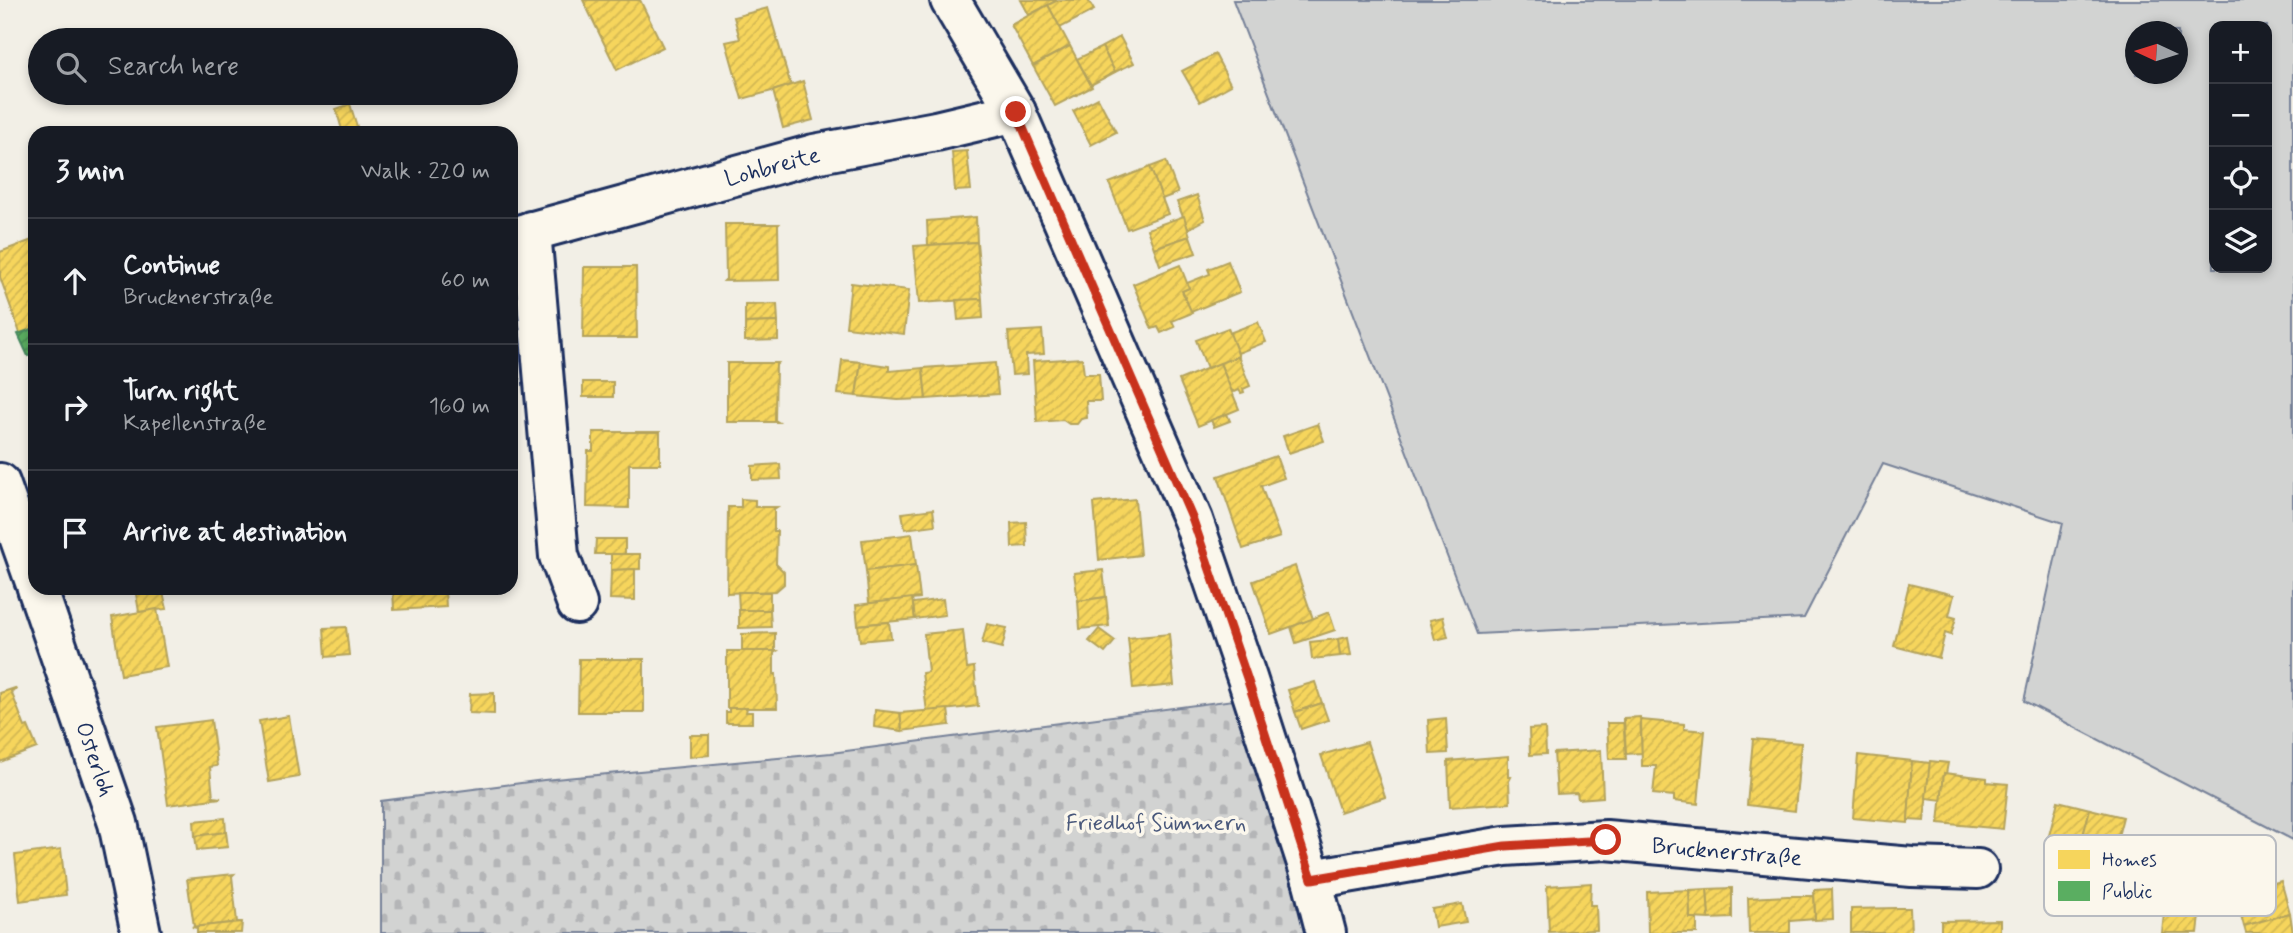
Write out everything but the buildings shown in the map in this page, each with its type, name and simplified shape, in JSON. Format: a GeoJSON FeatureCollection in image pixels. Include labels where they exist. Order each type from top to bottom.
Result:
{"type":"FeatureCollection","features":[{"type":"Feature","properties":{"kind":"street"},"geometry":{"type":"LineString","coordinates":[[950,0],[1016,112],[1193,520],[1312,879],[1326,933]]}},
{"type":"Feature","properties":{"kind":"street","name":"Lohbreite"},"geometry":{"type":"LineString","coordinates":[[577,604],[559,556],[521,234],[814,154],[936,131],[1016,112]]}},
{"type":"Feature","properties":{"kind":"street"},"geometry":{"type":"LineString","coordinates":[[0,483],[26,523]]}},
{"type":"Feature","properties":{"kind":"street","name":"Osterloh"},"geometry":{"type":"LineString","coordinates":[[39,595],[118,823],[141,933]]}},
{"type":"Feature","properties":{"kind":"street","name":"Brucknerstraße"},"geometry":{"type":"LineString","coordinates":[[1312,879],[1505,846],[1606,840],[1912,867],[1978,869]]}},
{"type":"Feature","properties":{"kind":"green space"},"geometry":{"type":"Polygon","coordinates":[[[1233,0],[2293,0],[2293,840],[2024,701],[2063,523],[1883,464],[1804,618],[1477,634],[1233,0]]]}},
{"type":"Feature","properties":{"kind":"green space","name":"Friedhof Sümmern"},"geometry":{"type":"Polygon","coordinates":[[[1233,700],[1310,933],[381,933],[381,801],[544,780],[831,753],[1233,700]]]}},
{"type":"Feature","properties":{"kind":"route"},"geometry":{"type":"LineString","coordinates":[[1016,112],[1193,520],[1312,879],[1505,846],[1606,840]]}}]}
